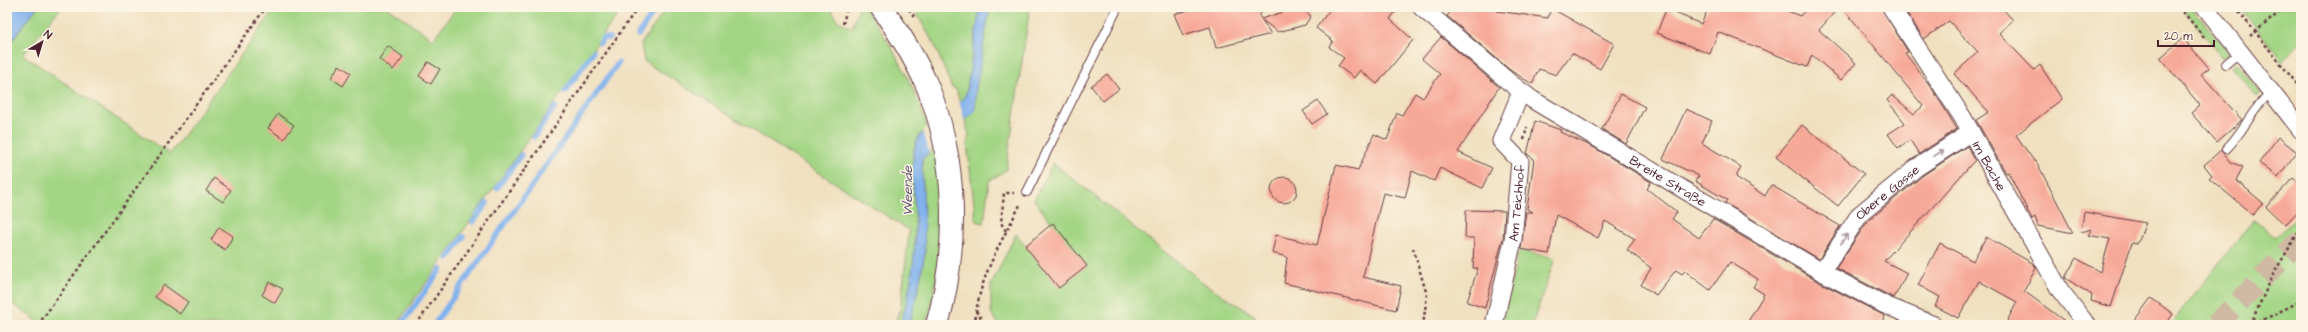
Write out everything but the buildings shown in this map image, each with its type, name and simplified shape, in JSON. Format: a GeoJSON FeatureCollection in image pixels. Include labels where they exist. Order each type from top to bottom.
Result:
{"type":"FeatureCollection","features":[{"type":"Feature","properties":{"kind":"main road"},"geometry":{"type":"LineString","coordinates":[[881,7],[906,44],[933,100],[949,175],[953,216],[952,243],[942,306],[937,325]]}},
{"type":"Feature","properties":{"kind":"street","name":"Breite Straße"},"geometry":{"type":"LineString","coordinates":[[1421,7],[1521,92],[1822,272],[1885,305],[1934,325]]}},
{"type":"Feature","properties":{"kind":"street","name":"Im Bache"},"geometry":{"type":"LineString","coordinates":[[1891,7],[1971,132],[2060,290],[2087,325]]}},
{"type":"Feature","properties":{"kind":"street"},"geometry":{"type":"LineString","coordinates":[[2205,7],[2301,130]]}},
{"type":"Feature","properties":{"kind":"street","name":"Am Teichhof"},"geometry":{"type":"LineString","coordinates":[[1494,325],[1513,240],[1520,161],[1501,141],[1521,92]]}},
{"type":"Feature","properties":{"kind":"street","name":"Obere Gasse"},"geometry":{"type":"LineString","coordinates":[[1822,272],[1860,214],[1916,168],[1971,132]]}},
{"type":"Feature","properties":{"kind":"lane"},"geometry":{"type":"LineString","coordinates":[[1027,192],[1118,7]]}},
{"type":"Feature","properties":{"kind":"lane"},"geometry":{"type":"LineString","coordinates":[[2226,64],[2238,49]]}},
{"type":"Feature","properties":{"kind":"lane"},"geometry":{"type":"LineString","coordinates":[[2226,149],[2243,130],[2258,103],[2271,92]]}},
{"type":"Feature","properties":{"kind":"path"},"geometry":{"type":"LineString","coordinates":[[38,325],[266,7]]}},
{"type":"Feature","properties":{"kind":"path"},"geometry":{"type":"LineString","coordinates":[[416,325],[638,7]]}},
{"type":"Feature","properties":{"kind":"path"},"geometry":{"type":"LineString","coordinates":[[844,24],[847,7]]}},
{"type":"Feature","properties":{"kind":"path"},"geometry":{"type":"LineString","coordinates":[[2235,7],[2301,89]]}},
{"type":"Feature","properties":{"kind":"path"},"geometry":{"type":"LineString","coordinates":[[2238,49],[2255,32],[2286,7]]}},
{"type":"Feature","properties":{"kind":"path"},"geometry":{"type":"LineString","coordinates":[[974,325],[975,310],[983,278],[1027,192]]}},
{"type":"Feature","properties":{"kind":"path"},"geometry":{"type":"LineString","coordinates":[[1006,231],[1001,223],[1004,193],[1027,192]]}},
{"type":"Feature","properties":{"kind":"path"},"geometry":{"type":"LineString","coordinates":[[2250,325],[2274,273],[2301,228]]}},
{"type":"Feature","properties":{"kind":"path"},"geometry":{"type":"LineString","coordinates":[[1413,248],[1428,295],[1423,325]]}},
{"type":"Feature","properties":{"kind":"path"},"geometry":{"type":"LineString","coordinates":[[2253,325],[2301,301]]}},
{"type":"Feature","properties":{"kind":"path"},"geometry":{"type":"LineString","coordinates":[[975,310],[986,325]]}},
{"type":"Feature","properties":{"kind":"green space"},"geometry":{"type":"Polygon","coordinates":[[[37,7],[61,7],[23,55],[170,154],[276,7],[387,7],[433,39],[457,7],[623,7],[396,325],[43,325],[7,300],[7,47],[37,7]]]}},
{"type":"Feature","properties":{"kind":"green space"},"geometry":{"type":"Polygon","coordinates":[[[667,7],[830,7],[838,21],[852,28],[859,7],[864,7],[889,44],[910,81],[925,119],[935,158],[940,198],[941,239],[936,281],[926,325],[894,325],[901,306],[909,230],[644,61],[641,44],[667,7]]]}},
{"type":"Feature","properties":{"kind":"green space"},"geometry":{"type":"Polygon","coordinates":[[[913,7],[1030,7],[1006,170],[989,181],[984,223],[976,221],[967,143],[969,135],[956,89],[952,88],[935,46],[913,7]]]}},
{"type":"Feature","properties":{"kind":"green space"},"geometry":{"type":"Polygon","coordinates":[[[2182,7],[2192,7],[2229,53],[2223,58],[2182,7]]]}},
{"type":"Feature","properties":{"kind":"green space"},"geometry":{"type":"Polygon","coordinates":[[[2240,7],[2301,7],[2301,42],[2282,61],[2240,7]]]}},
{"type":"Feature","properties":{"kind":"green space"},"geometry":{"type":"Polygon","coordinates":[[[2236,63],[2261,93],[2257,97],[2231,67],[2236,63]]]}},
{"type":"Feature","properties":{"kind":"green space"},"geometry":{"type":"Polygon","coordinates":[[[1053,163],[1205,284],[1255,316],[1255,325],[999,325],[991,313],[991,285],[1016,234],[1059,288],[1086,266],[1034,200],[1053,163]]]}},
{"type":"Feature","properties":{"kind":"green space"},"geometry":{"type":"Polygon","coordinates":[[[2301,212],[2301,325],[2170,325],[2254,219],[2276,238],[2301,212]]]}},
{"type":"Feature","properties":{"kind":"green space"},"geometry":{"type":"Polygon","coordinates":[[[1519,251],[1555,258],[1532,325],[1501,325],[1519,251]]]}},
{"type":"Feature","properties":{"kind":"water"},"geometry":{"type":"Polygon","coordinates":[[[7,7],[37,7],[7,47],[7,7]]]}},
{"type":"Feature","properties":{"kind":"water"},"geometry":{"type":"Polygon","coordinates":[[[980,7],[990,7],[976,89],[975,111],[922,159],[925,253],[919,286],[909,325],[900,325],[910,286],[914,259],[915,218],[912,165],[915,145],[919,136],[961,101],[966,94],[980,7]]]}},
{"type":"Feature","properties":{"kind":"pier"},"geometry":{"type":"Polygon","coordinates":[[[959,101],[965,122],[929,153],[923,130],[959,101]]]}},
{"type":"Feature","properties":{"kind":"waterway"},"geometry":{"type":"LineString","coordinates":[[638,35],[657,7]]}},
{"type":"Feature","properties":{"kind":"waterway"},"geometry":{"type":"LineString","coordinates":[[600,43],[603,38],[609,38]]}},
{"type":"Feature","properties":{"kind":"waterway"},"geometry":{"type":"LineString","coordinates":[[565,92],[593,52]]}},
{"type":"Feature","properties":{"kind":"waterway"},"geometry":{"type":"LineString","coordinates":[[434,325],[618,63]]}},
{"type":"Feature","properties":{"kind":"waterway"},"geometry":{"type":"LineString","coordinates":[[534,137],[555,107]]}},
{"type":"Feature","properties":{"kind":"waterway"},"geometry":{"type":"LineString","coordinates":[[497,188],[521,155]]}},
{"type":"Feature","properties":{"kind":"waterway"},"geometry":{"type":"LineString","coordinates":[[473,222],[487,203]]}},
{"type":"Feature","properties":{"kind":"waterway"},"geometry":{"type":"LineString","coordinates":[[448,259],[463,237]]}},
{"type":"Feature","properties":{"kind":"waterway"},"geometry":{"type":"LineString","coordinates":[[401,325],[441,269]]}},
{"type":"Feature","properties":{"kind":"tunnel"},"geometry":{"type":"LineString","coordinates":[[2216,325],[2301,239]]}},
{"type":"Feature","properties":{"kind":"water label","name":"Weende"},"geometry":{"type":"Point","coordinates":[907,191]}}]}
